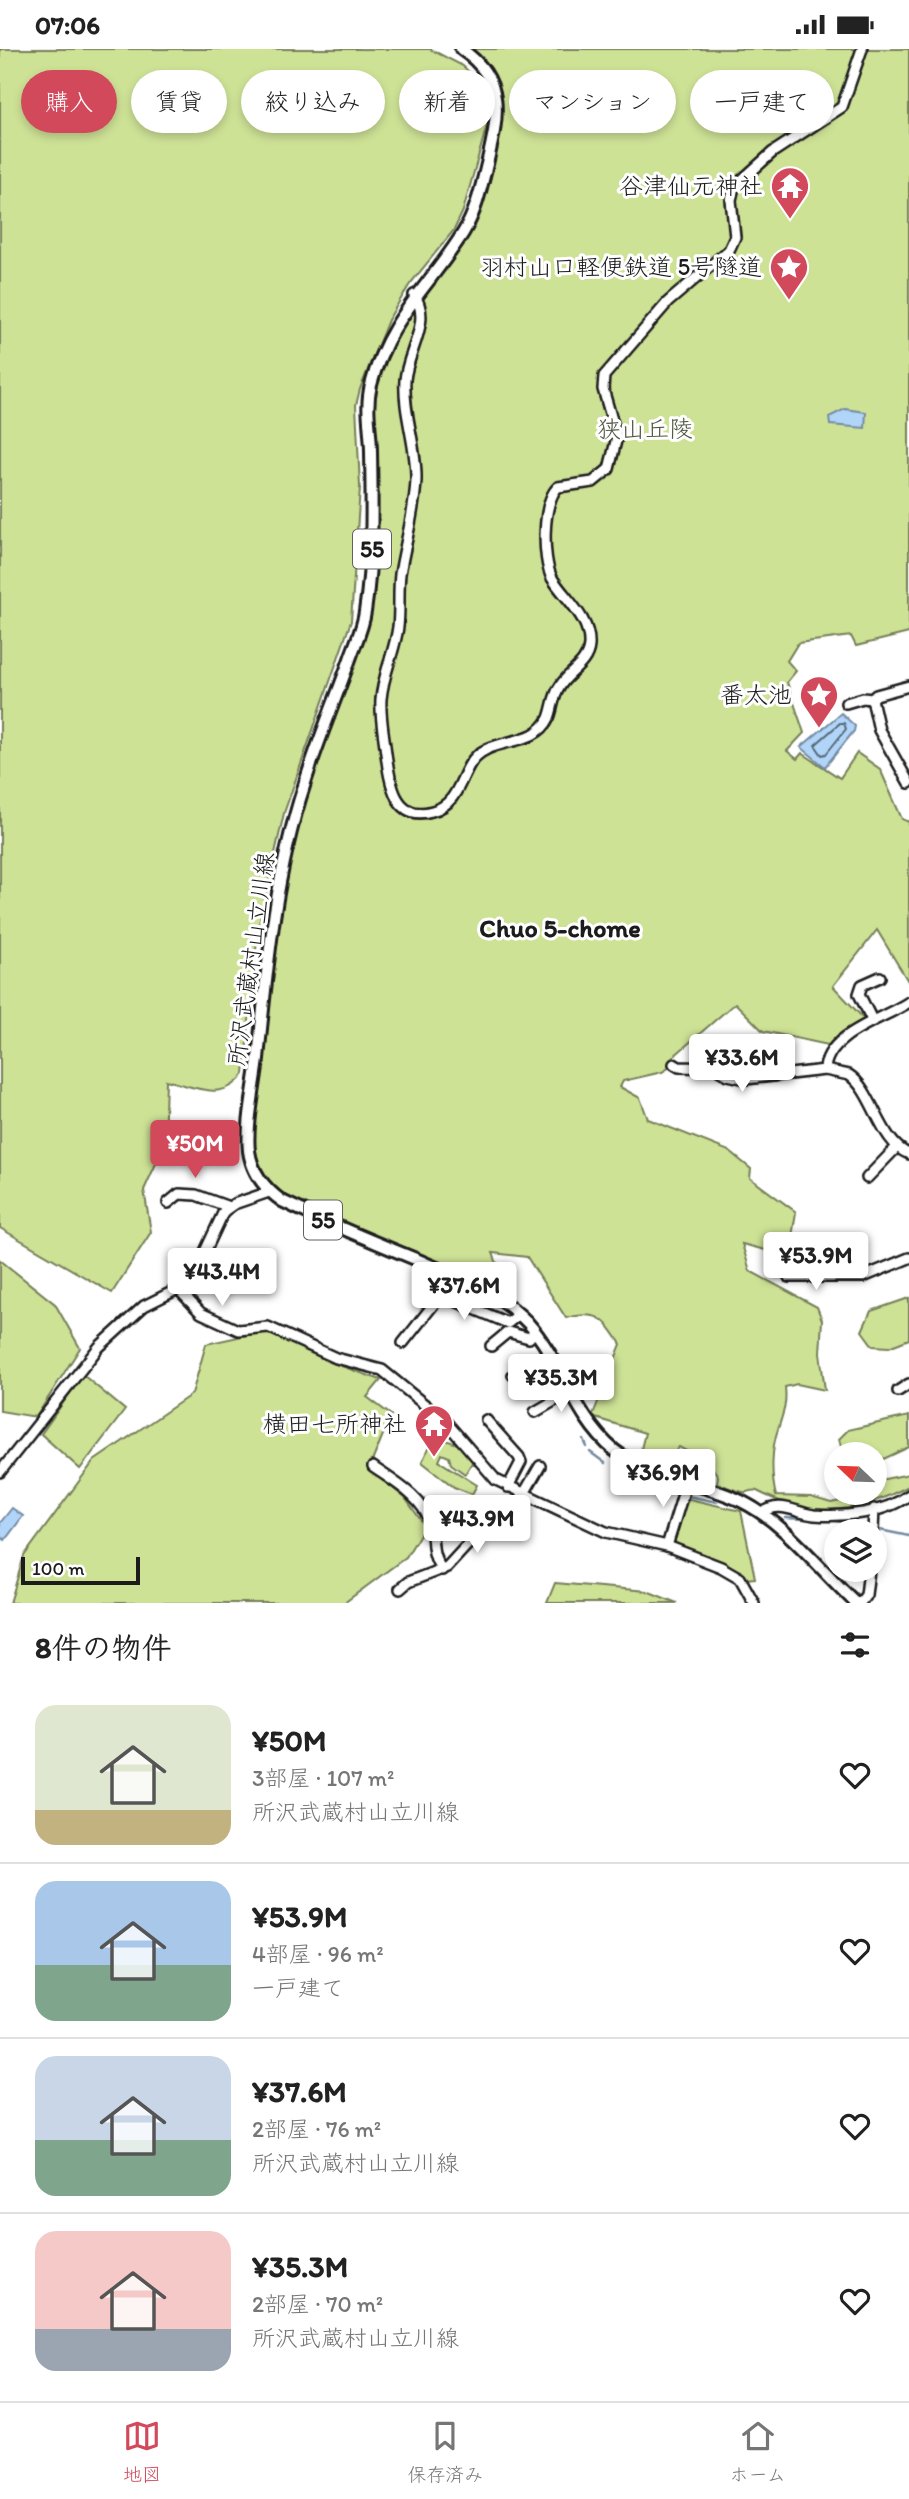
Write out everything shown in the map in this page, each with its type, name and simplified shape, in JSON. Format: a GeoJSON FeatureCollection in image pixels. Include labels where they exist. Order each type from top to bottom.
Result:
{"type":"FeatureCollection","features":[{"type":"Feature","properties":{"kind":"main road","name":"所沢武蔵村山立川線"},"geometry":{"type":"LineString","coordinates":[[269,1192],[257,1175],[249,1149],[269,954],[282,871],[304,786],[365,617],[372,560],[368,405],[378,364],[394,327],[414,295],[462,235],[472,217],[494,137],[497,115],[492,82],[479,64],[461,49]]}},
{"type":"Feature","properties":{"kind":"main road","name":"55"},"geometry":{"type":"LineString","coordinates":[[269,1192],[309,1214],[487,1291],[535,1332],[588,1420],[615,1451],[650,1468],[734,1498],[763,1513],[858,1603]]}},
{"type":"Feature","properties":{"kind":"street"},"geometry":{"type":"LineString","coordinates":[[414,295],[420,303],[423,317],[408,360],[405,387],[416,479],[400,578],[396,636],[383,689],[381,716],[392,792],[408,809],[426,813],[449,803],[469,765],[481,751],[527,737],[542,728],[561,684],[585,658],[587,633],[574,606],[551,576],[547,564],[547,505],[558,487],[593,482],[610,470],[617,436],[603,389],[604,376],[668,302],[729,250],[736,237],[731,200],[734,187],[773,152],[842,107],[862,49]]}},
{"type":"Feature","properties":{"kind":"street"},"geometry":{"type":"LineString","coordinates":[[846,703],[863,698],[872,699],[909,686]]}},
{"type":"Feature","properties":{"kind":"street"},"geometry":{"type":"LineString","coordinates":[[872,699],[879,730],[909,783]]}},
{"type":"Feature","properties":{"kind":"street"},"geometry":{"type":"LineString","coordinates":[[872,1020],[859,994],[862,985],[880,977]]}},
{"type":"Feature","properties":{"kind":"street"},"geometry":{"type":"LineString","coordinates":[[825,1070],[825,1059],[833,1047],[872,1020],[909,1002]]}},
{"type":"Feature","properties":{"kind":"street"},"geometry":{"type":"LineString","coordinates":[[674,1064],[679,1067],[716,1068],[728,1075],[746,1079],[825,1070],[853,1077],[897,1147],[909,1154]]}},
{"type":"Feature","properties":{"kind":"street"},"geometry":{"type":"LineString","coordinates":[[867,1178],[897,1147]]}},
{"type":"Feature","properties":{"kind":"street"},"geometry":{"type":"LineString","coordinates":[[168,1203],[179,1194],[196,1195],[229,1207],[269,1192]]}},
{"type":"Feature","properties":{"kind":"street"},"geometry":{"type":"LineString","coordinates":[[0,1472],[99,1347],[144,1306],[178,1289],[202,1258],[229,1207]]}},
{"type":"Feature","properties":{"kind":"street"},"geometry":{"type":"LineString","coordinates":[[789,1277],[863,1277],[909,1258]]}},
{"type":"Feature","properties":{"kind":"street"},"geometry":{"type":"LineString","coordinates":[[434,1267],[427,1283],[441,1295],[508,1324],[518,1315]]}},
{"type":"Feature","properties":{"kind":"street"},"geometry":{"type":"LineString","coordinates":[[178,1289],[201,1313],[238,1331],[268,1327],[336,1358],[382,1370],[425,1402],[451,1428],[488,1474],[524,1495],[606,1532],[667,1546],[736,1575],[747,1587],[754,1603]]}},
{"type":"Feature","properties":{"kind":"street"},"geometry":{"type":"LineString","coordinates":[[403,1343],[441,1295]]}},
{"type":"Feature","properties":{"kind":"street"},"geometry":{"type":"LineString","coordinates":[[491,1346],[508,1332],[528,1338],[535,1332]]}},
{"type":"Feature","properties":{"kind":"street"},"geometry":{"type":"LineString","coordinates":[[513,1375],[550,1353]]}},
{"type":"Feature","properties":{"kind":"street"},"geometry":{"type":"LineString","coordinates":[[898,1391],[909,1384]]}},
{"type":"Feature","properties":{"kind":"street"},"geometry":{"type":"LineString","coordinates":[[535,1412],[571,1391]]}},
{"type":"Feature","properties":{"kind":"street"},"geometry":{"type":"LineString","coordinates":[[486,1420],[521,1462],[509,1487]]}},
{"type":"Feature","properties":{"kind":"street"},"geometry":{"type":"LineString","coordinates":[[400,1589],[415,1578],[442,1570],[479,1536],[508,1521],[540,1466]]}},
{"type":"Feature","properties":{"kind":"street"},"geometry":{"type":"LineString","coordinates":[[373,1467],[408,1493],[428,1514],[431,1551],[442,1570]]}},
{"type":"Feature","properties":{"kind":"street"},"geometry":{"type":"LineString","coordinates":[[667,1546],[687,1481]]}},
{"type":"Feature","properties":{"kind":"street"},"geometry":{"type":"LineString","coordinates":[[763,1513],[775,1507],[807,1514],[847,1515],[874,1509],[909,1495]]}},
{"type":"Feature","properties":{"kind":"street"},"geometry":{"type":"LineString","coordinates":[[457,1508],[479,1536]]}},
{"type":"Feature","properties":{"kind":"street"},"geometry":{"type":"LineString","coordinates":[[874,1509],[874,1519]]}},
{"type":"Feature","properties":{"kind":"street"},"geometry":{"type":"LineString","coordinates":[[858,1603],[866,1595],[868,1582]]}},
{"type":"Feature","properties":{"kind":"green space"},"geometry":{"type":"Polygon","coordinates":[[[0,49],[430,49],[467,70],[399,70],[399,133],[485,133],[463,211],[454,230],[410,284],[388,320],[360,389],[356,405],[360,487],[351,621],[284,813],[258,929],[244,1074],[227,1088],[208,1091],[166,1080],[164,1146],[144,1190],[151,1232],[112,1293],[0,1228],[0,49]]]}},
{"type":"Feature","properties":{"kind":"green space","name":"狭山丘陵"},"geometry":{"type":"Polygon","coordinates":[[[461,49],[909,49],[909,633],[856,646],[851,636],[798,643],[787,661],[796,671],[787,682],[804,733],[787,751],[797,759],[802,753],[840,778],[857,753],[880,769],[902,819],[909,822],[909,983],[877,930],[833,986],[866,1021],[828,1045],[763,1031],[735,1003],[673,1057],[672,1066],[662,1072],[623,1081],[620,1087],[640,1098],[648,1119],[729,1151],[751,1169],[750,1178],[796,1212],[789,1256],[742,1244],[750,1271],[817,1307],[822,1320],[820,1353],[825,1390],[797,1384],[785,1387],[784,1409],[773,1454],[773,1480],[776,1496],[811,1497],[824,1501],[824,1505],[862,1505],[851,1508],[832,1510],[796,1506],[755,1491],[743,1492],[717,1483],[718,1476],[709,1463],[679,1447],[666,1465],[640,1453],[645,1433],[592,1417],[621,1344],[599,1318],[586,1315],[566,1318],[527,1257],[493,1253],[498,1266],[487,1291],[282,1201],[252,1163],[255,1080],[284,857],[365,617],[372,560],[368,406],[394,327],[462,235],[495,133],[495,70],[481,70],[461,49]]]}},
{"type":"Feature","properties":{"kind":"green space"},"geometry":{"type":"Polygon","coordinates":[[[0,1260],[55,1304],[80,1348],[36,1417],[0,1411],[0,1260]]]}},
{"type":"Feature","properties":{"kind":"green space"},"geometry":{"type":"Polygon","coordinates":[[[909,1298],[909,1339],[889,1347],[873,1346],[862,1331],[871,1311],[909,1298]]]}},
{"type":"Feature","properties":{"kind":"green space"},"geometry":{"type":"Polygon","coordinates":[[[270,1330],[330,1362],[381,1380],[367,1397],[391,1415],[369,1469],[405,1498],[425,1526],[406,1557],[344,1603],[10,1603],[24,1556],[94,1461],[192,1394],[206,1344],[270,1330]]]}},
{"type":"Feature","properties":{"kind":"green space"},"geometry":{"type":"Polygon","coordinates":[[[83,1375],[125,1410],[80,1469],[41,1434],[83,1375]]]}},
{"type":"Feature","properties":{"kind":"green space"},"geometry":{"type":"Polygon","coordinates":[[[909,1416],[909,1447],[887,1457],[887,1442],[840,1442],[839,1439],[848,1430],[909,1416]]]}},
{"type":"Feature","properties":{"kind":"green space"},"geometry":{"type":"Polygon","coordinates":[[[434,1436],[460,1445],[473,1461],[465,1474],[451,1464],[449,1457],[442,1454],[439,1461],[477,1485],[472,1494],[454,1487],[422,1462],[434,1436]]]}},
{"type":"Feature","properties":{"kind":"green space","name":"狭山丘陵"},"geometry":{"type":"Polygon","coordinates":[[[909,1474],[909,1486],[887,1497],[887,1479],[909,1474]]]}},
{"type":"Feature","properties":{"kind":"green space"},"geometry":{"type":"Polygon","coordinates":[[[685,1498],[741,1511],[755,1578],[745,1579],[735,1571],[677,1547],[673,1535],[685,1498]]]}},
{"type":"Feature","properties":{"kind":"green space"},"geometry":{"type":"Polygon","coordinates":[[[555,1583],[647,1591],[677,1603],[547,1603],[555,1583]]]}},
{"type":"Feature","properties":{"kind":"water"},"geometry":{"type":"Polygon","coordinates":[[[845,409],[866,412],[865,428],[830,425],[829,417],[845,409]]]}},
{"type":"Feature","properties":{"kind":"water","name":"番太池"},"geometry":{"type":"Polygon","coordinates":[[[841,713],[855,726],[854,731],[825,767],[801,747],[841,713]]]}},
{"type":"Feature","properties":{"kind":"water"},"geometry":{"type":"Polygon","coordinates":[[[12,1508],[23,1516],[5,1540],[0,1536],[0,1523],[12,1508]]]}},
{"type":"Feature","properties":{"kind":"waterway"},"geometry":{"type":"LineString","coordinates":[[584,1440],[587,1447]]}},
{"type":"Feature","properties":{"kind":"waterway"},"geometry":{"type":"LineString","coordinates":[[590,1452],[605,1463]]}},
{"type":"Feature","properties":{"kind":"waterway"},"geometry":{"type":"LineString","coordinates":[[618,1470],[635,1477]]}},
{"type":"Feature","properties":{"kind":"waterway"},"geometry":{"type":"LineString","coordinates":[[642,1478],[654,1481]]}},
{"type":"Feature","properties":{"kind":"waterway"},"geometry":{"type":"LineString","coordinates":[[659,1482],[680,1492]]}},
{"type":"Feature","properties":{"kind":"waterway"},"geometry":{"type":"LineString","coordinates":[[688,1496],[717,1502]]}},
{"type":"Feature","properties":{"kind":"waterway"},"geometry":{"type":"LineString","coordinates":[[786,1518],[823,1520]]}},
{"type":"Feature","properties":{"kind":"waterway"},"geometry":{"type":"LineString","coordinates":[[887,1531],[909,1536]]}},
{"type":"Feature","properties":{"kind":"place","name":"谷津仙元神社"},"geometry":{"type":"Point","coordinates":[790,220]}},
{"type":"Feature","properties":{"kind":"place","name":"羽村山口軽便鉄道 5号隧道"},"geometry":{"type":"Point","coordinates":[789,301]}},
{"type":"Feature","properties":{"kind":"place","name":"番太池"},"geometry":{"type":"Point","coordinates":[819,729]}},
{"type":"Feature","properties":{"kind":"place","name":"横田七所神社"},"geometry":{"type":"Point","coordinates":[434,1458]}},
{"type":"Feature","properties":{"kind":"district","name":"Chuo 5-chome"},"geometry":{"type":"Point","coordinates":[560,928]}}]}
